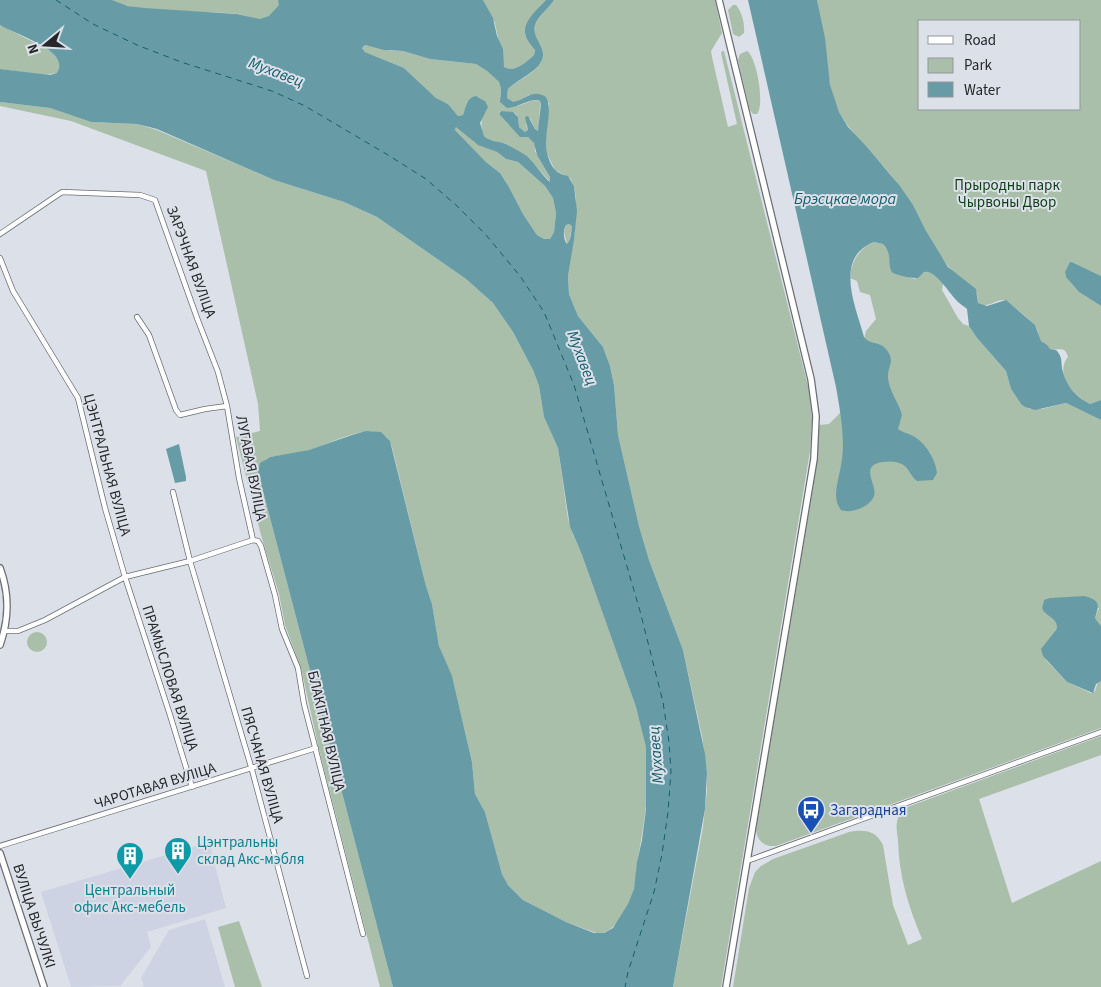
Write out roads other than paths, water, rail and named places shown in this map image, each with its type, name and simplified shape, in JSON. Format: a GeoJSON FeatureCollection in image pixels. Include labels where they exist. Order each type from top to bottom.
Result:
{"type":"FeatureCollection","features":[{"type":"Feature","properties":{"kind":"street"},"geometry":{"type":"LineString","coordinates":[[719,0],[806,360],[816,416],[814,459],[726,987]]}},
{"type":"Feature","properties":{"kind":"street","name":"ЗАРЭЧНАЯ ВУЛІЦА"},"geometry":{"type":"LineString","coordinates":[[0,234],[62,192],[140,195],[155,200],[218,372],[227,406]]}},
{"type":"Feature","properties":{"kind":"street","name":"ЦЭНТРАЛЬНАЯ ВУЛІЦА"},"geometry":{"type":"LineString","coordinates":[[0,258],[13,291],[78,398],[124,577]]}},
{"type":"Feature","properties":{"kind":"street","name":"ЛУГАВАЯ ВУЛІЦА"},"geometry":{"type":"LineString","coordinates":[[137,317],[149,335],[176,410],[180,416],[205,409],[227,406],[228,424],[238,478],[253,540]]}},
{"type":"Feature","properties":{"kind":"street","name":"ПЯСЧАНАЯ ВУЛІЦА"},"geometry":{"type":"LineString","coordinates":[[173,492],[190,561],[252,770],[307,976]]}},
{"type":"Feature","properties":{"kind":"street"},"geometry":{"type":"LineString","coordinates":[[5,631],[18,631],[45,620],[124,577],[190,561],[253,540]]}},
{"type":"Feature","properties":{"kind":"street","name":"БЛАКІТНАЯ ВУЛІЦА"},"geometry":{"type":"LineString","coordinates":[[253,540],[258,541],[261,546],[275,595],[282,629],[298,668],[302,696],[363,934]]}},
{"type":"Feature","properties":{"kind":"street"},"geometry":{"type":"LineString","coordinates":[[0,568],[7,592],[8,607],[5,631],[0,645]]}},
{"type":"Feature","properties":{"kind":"street","name":"ПРАМЫСЛОВАЯ ВУЛІЦА"},"geometry":{"type":"LineString","coordinates":[[124,577],[192,788]]}},
{"type":"Feature","properties":{"kind":"street"},"geometry":{"type":"LineString","coordinates":[[747,861],[1101,732]]}},
{"type":"Feature","properties":{"kind":"street","name":"ЧАРОТАВАЯ ВУЛІЦА"},"geometry":{"type":"LineString","coordinates":[[0,846],[252,770],[316,748]]}},
{"type":"Feature","properties":{"kind":"street","name":"ВУЛІЦА ВЫЧУЛКІ"},"geometry":{"type":"LineString","coordinates":[[0,854],[44,987]]}},
{"type":"Feature","properties":{"kind":"water","name":"Мухавец"},"geometry":{"type":"Polygon","coordinates":[[[0,0],[112,0],[128,6],[237,14],[260,19],[269,16],[279,5],[278,0],[483,0],[493,18],[497,36],[503,49],[504,67],[512,69],[520,66],[534,55],[535,50],[528,40],[525,28],[530,18],[546,0],[554,0],[535,25],[535,34],[543,52],[541,62],[539,66],[508,89],[507,98],[513,102],[533,94],[546,97],[549,111],[546,136],[547,153],[553,168],[559,173],[568,176],[574,186],[577,211],[568,276],[569,294],[578,316],[603,347],[610,366],[614,385],[618,435],[639,526],[649,560],[683,650],[705,754],[707,773],[705,809],[673,987],[393,987],[258,472],[260,463],[270,457],[309,450],[366,431],[381,432],[390,441],[432,604],[439,646],[452,676],[472,762],[475,794],[485,812],[502,874],[508,885],[523,900],[566,922],[594,933],[604,933],[613,928],[628,904],[634,889],[642,840],[646,809],[646,747],[636,707],[582,555],[570,527],[558,448],[544,417],[539,386],[533,370],[513,332],[493,303],[466,279],[377,217],[344,202],[274,180],[157,129],[137,124],[91,122],[50,108],[0,102],[0,69],[50,75],[57,73],[59,65],[56,57],[49,50],[0,25],[0,0]],[[365,45],[362,48],[365,52],[404,68],[436,98],[448,104],[458,116],[463,115],[467,103],[473,97],[476,96],[485,101],[488,107],[480,123],[484,136],[508,145],[527,156],[550,182],[550,177],[537,155],[534,143],[528,137],[520,137],[499,114],[501,111],[513,112],[518,117],[519,127],[525,132],[528,130],[525,117],[528,116],[538,131],[541,103],[539,100],[507,108],[500,102],[501,89],[499,82],[476,64],[430,59],[403,51],[384,50],[365,45]],[[456,127],[455,130],[486,162],[500,173],[537,235],[544,239],[550,239],[554,232],[556,213],[553,198],[545,186],[518,162],[506,159],[497,152],[478,145],[456,127]],[[566,225],[564,234],[567,244],[570,239],[572,226],[566,225]]]}},
{"type":"Feature","properties":{"kind":"water","name":"Брэсцкае мора"},"geometry":{"type":"Polygon","coordinates":[[[748,0],[817,0],[825,38],[830,85],[839,112],[848,127],[900,186],[948,267],[976,289],[978,303],[987,306],[1006,300],[1035,325],[1041,341],[1050,349],[1056,350],[1060,356],[1062,369],[1073,391],[1090,404],[1101,400],[1101,420],[1066,403],[1035,410],[1021,404],[1011,389],[1006,371],[969,326],[967,309],[958,302],[940,280],[927,272],[916,278],[892,272],[886,248],[883,244],[874,242],[861,249],[854,259],[851,271],[851,284],[856,312],[864,337],[869,341],[880,344],[889,353],[891,363],[888,374],[889,383],[902,415],[898,429],[911,435],[926,447],[935,463],[937,473],[933,480],[917,481],[900,463],[888,461],[876,464],[870,471],[875,492],[872,500],[860,509],[841,510],[836,500],[836,494],[843,436],[836,387],[748,0]]]}},
{"type":"Feature","properties":{"kind":"water"},"geometry":{"type":"Polygon","coordinates":[[[1070,262],[1101,276],[1101,306],[1079,292],[1066,277],[1065,272],[1070,262]]]}},
{"type":"Feature","properties":{"kind":"water"},"geometry":{"type":"Polygon","coordinates":[[[179,444],[186,481],[175,483],[166,449],[179,444]]]}},
{"type":"Feature","properties":{"kind":"water"},"geometry":{"type":"Polygon","coordinates":[[[1085,596],[1098,604],[1095,618],[1101,626],[1101,681],[1096,684],[1093,693],[1067,682],[1043,656],[1041,649],[1057,626],[1055,621],[1043,611],[1044,600],[1085,596]]]}},
{"type":"Feature","properties":{"kind":"place","name":"Загарадная"},"geometry":{"type":"Point","coordinates":[811,834]}},
{"type":"Feature","properties":{"kind":"place","name":"Цэнтральны склад Акс-мэбля"},"geometry":{"type":"Point","coordinates":[178,875]}},
{"type":"Feature","properties":{"kind":"place","name":"Центральный офис Акс-мебель"},"geometry":{"type":"Point","coordinates":[130,880]}},
{"type":"Feature","properties":{"kind":"park label","name":"Прыродны парк Чырвоны Двор"},"geometry":{"type":"Point","coordinates":[1007,194]}}]}
